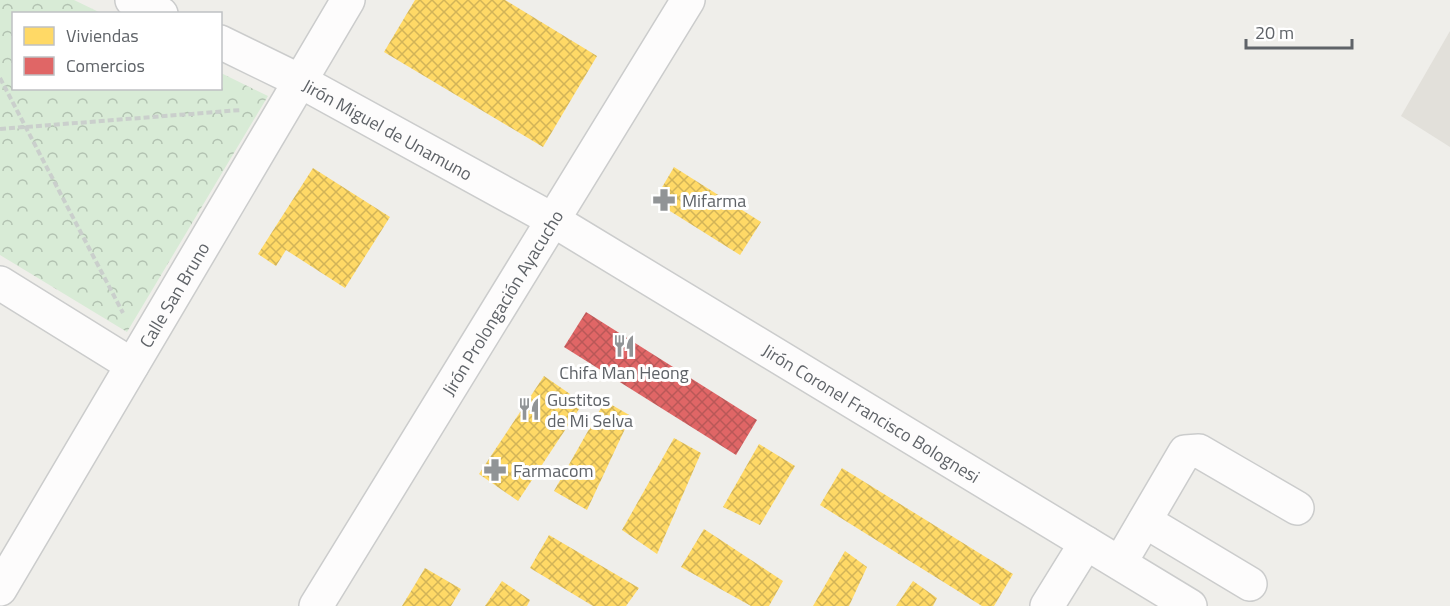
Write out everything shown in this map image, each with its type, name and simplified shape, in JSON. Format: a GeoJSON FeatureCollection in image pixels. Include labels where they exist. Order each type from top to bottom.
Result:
{"type":"FeatureCollection","features":[{"type":"Feature","properties":{"kind":"street"},"geometry":{"type":"LineString","coordinates":[[132,0],[157,12]]}},
{"type":"Feature","properties":{"kind":"street","name":"Calle San Bruno"},"geometry":{"type":"LineString","coordinates":[[0,589],[348,0]]}},
{"type":"Feature","properties":{"kind":"street","name":"Jirón Prolongación Ayacucho"},"geometry":{"type":"LineString","coordinates":[[315,606],[688,0]]}},
{"type":"Feature","properties":{"kind":"street","name":"Jirón Miguel de Unamuno"},"geometry":{"type":"LineString","coordinates":[[222,43],[293,93],[553,220]]}},
{"type":"Feature","properties":{"kind":"street","name":"Jirón Coronel Francisco Bolognesi"},"geometry":{"type":"LineString","coordinates":[[553,220],[1190,606]]}},
{"type":"Feature","properties":{"kind":"street"},"geometry":{"type":"LineString","coordinates":[[0,284],[137,356]]}},
{"type":"Feature","properties":{"kind":"street"},"geometry":{"type":"LineString","coordinates":[[1120,563],[1185,452],[1199,451],[1297,508]]}},
{"type":"Feature","properties":{"kind":"street"},"geometry":{"type":"LineString","coordinates":[[1144,520],[1250,584]]}},
{"type":"Feature","properties":{"kind":"street"},"geometry":{"type":"LineString","coordinates":[[1047,606],[1086,543]]}},
{"type":"Feature","properties":{"kind":"street"},"geometry":{"type":"LineString","coordinates":[[0,596],[23,606]]}},
{"type":"Feature","properties":{"kind":"path"},"geometry":{"type":"LineString","coordinates":[[0,78],[137,356]]}},
{"type":"Feature","properties":{"kind":"path"},"geometry":{"type":"LineString","coordinates":[[0,129],[293,93]]}},
{"type":"Feature","properties":{"kind":"shaded area"},"geometry":{"type":"Polygon","coordinates":[[[1450,31],[1450,147],[1401,116],[1450,31]]]}},
{"type":"Feature","properties":{"kind":"green space"},"geometry":{"type":"Polygon","coordinates":[[[0,0],[74,0],[99,12],[12,12],[12,90],[222,90],[222,73],[268,96],[127,332],[0,255],[0,0]]]}},
{"type":"Feature","properties":{"kind":"building: Viviendas"},"geometry":{"type":"Polygon","coordinates":[[[415,0],[505,0],[597,56],[543,147],[384,52],[415,0]]]}},
{"type":"Feature","properties":{"kind":"building: Viviendas"},"geometry":{"type":"Polygon","coordinates":[[[674,167],[761,222],[740,255],[654,201],[674,167]]]}},
{"type":"Feature","properties":{"kind":"building: Viviendas"},"geometry":{"type":"Polygon","coordinates":[[[313,168],[390,217],[345,288],[286,250],[276,266],[258,254],[313,168]]]}},
{"type":"Feature","properties":{"kind":"building: Viviendas"},"geometry":{"type":"Polygon","coordinates":[[[544,376],[583,403],[518,501],[479,474],[544,376]]]}},
{"type":"Feature","properties":{"kind":"building: Viviendas"},"geometry":{"type":"Polygon","coordinates":[[[605,401],[631,416],[587,510],[554,491],[605,401]]]}},
{"type":"Feature","properties":{"kind":"building: Viviendas"},"geometry":{"type":"Polygon","coordinates":[[[674,438],[701,453],[657,554],[622,530],[674,438]]]}},
{"type":"Feature","properties":{"kind":"building: Viviendas"},"geometry":{"type":"Polygon","coordinates":[[[759,444],[795,466],[760,525],[723,507],[759,444]]]}},
{"type":"Feature","properties":{"kind":"building: Viviendas"},"geometry":{"type":"Polygon","coordinates":[[[842,468],[1013,574],[994,606],[982,606],[820,505],[842,468]]]}},
{"type":"Feature","properties":{"kind":"building: Viviendas"},"geometry":{"type":"Polygon","coordinates":[[[704,529],[783,581],[769,606],[751,606],[681,567],[704,529]]]}},
{"type":"Feature","properties":{"kind":"building: Viviendas"},"geometry":{"type":"Polygon","coordinates":[[[549,535],[639,588],[626,606],[593,606],[530,568],[549,535]]]}},
{"type":"Feature","properties":{"kind":"building: Viviendas"},"geometry":{"type":"Polygon","coordinates":[[[845,551],[867,567],[849,606],[813,606],[845,551]]]}},
{"type":"Feature","properties":{"kind":"building: Viviendas"},"geometry":{"type":"Polygon","coordinates":[[[425,568],[461,589],[451,606],[402,606],[425,568]]]}},
{"type":"Feature","properties":{"kind":"building: Viviendas"},"geometry":{"type":"Polygon","coordinates":[[[502,581],[530,600],[527,606],[485,606],[502,581]]]}},
{"type":"Feature","properties":{"kind":"building: Viviendas"},"geometry":{"type":"Polygon","coordinates":[[[913,581],[937,598],[933,606],[896,606],[913,581]]]}},
{"type":"Feature","properties":{"kind":"building: Comercios"},"geometry":{"type":"Polygon","coordinates":[[[586,312],[757,420],[736,455],[564,347],[586,312]]]}},
{"type":"Feature","properties":{"kind":"place","name":"Mifarma"},"geometry":{"type":"Point","coordinates":[664,200]}},
{"type":"Feature","properties":{"kind":"place","name":"Chifa Man Heong"},"geometry":{"type":"Point","coordinates":[624,346]}},
{"type":"Feature","properties":{"kind":"place","name":"Gustitos de Mi Selva"},"geometry":{"type":"Point","coordinates":[529,409]}},
{"type":"Feature","properties":{"kind":"place","name":"Farmacom"},"geometry":{"type":"Point","coordinates":[495,470]}}]}
